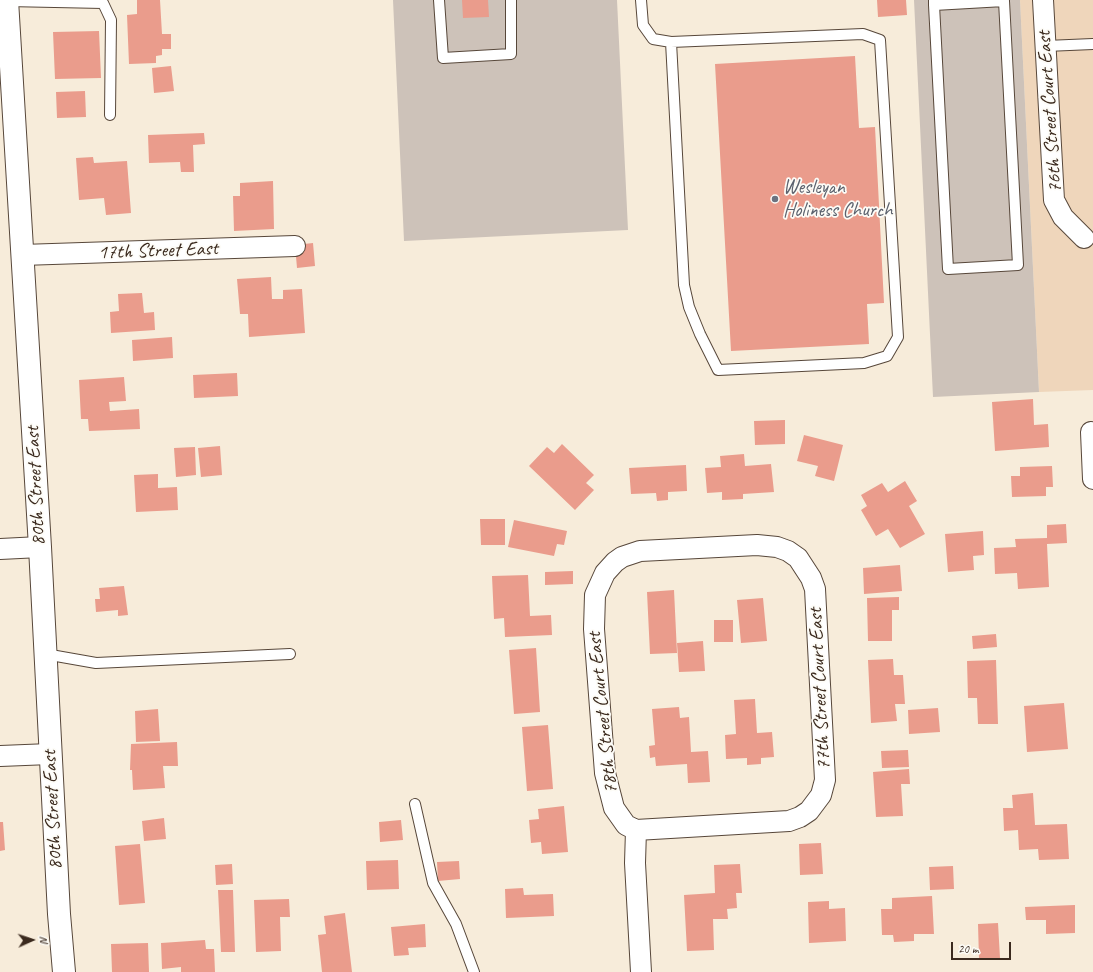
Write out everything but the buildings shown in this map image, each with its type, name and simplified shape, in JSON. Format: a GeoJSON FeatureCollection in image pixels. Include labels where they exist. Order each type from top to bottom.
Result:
{"type":"FeatureCollection","features":[{"type":"Feature","properties":{"kind":"street","name":"80th Street East"},"geometry":{"type":"LineString","coordinates":[[7,0],[40,547],[59,914],[64,972]]}},
{"type":"Feature","properties":{"kind":"street","name":"76th Street Court East"},"geometry":{"type":"LineString","coordinates":[[1043,0],[1054,200],[1063,217],[1088,235]]}},
{"type":"Feature","properties":{"kind":"street","name":"17th Street East"},"geometry":{"type":"LineString","coordinates":[[22,255],[295,246]]}},
{"type":"Feature","properties":{"kind":"street"},"geometry":{"type":"LineString","coordinates":[[1091,432],[1093,479]]}},
{"type":"Feature","properties":{"kind":"street","name":"77th Street Court East"},"geometry":{"type":"LineString","coordinates":[[599,588],[605,573],[615,562],[622,557],[640,552],[757,545],[777,546],[798,558],[811,578],[815,589],[825,780],[821,796],[809,811],[800,817],[789,821],[636,830]]}},
{"type":"Feature","properties":{"kind":"street"},"geometry":{"type":"LineString","coordinates":[[0,549],[40,547]]}},
{"type":"Feature","properties":{"kind":"street","name":"78th Street Court East"},"geometry":{"type":"LineString","coordinates":[[599,588],[594,606],[594,630],[605,773],[614,808],[626,825],[636,830]]}},
{"type":"Feature","properties":{"kind":"street"},"geometry":{"type":"LineString","coordinates":[[0,756],[50,754]]}},
{"type":"Feature","properties":{"kind":"street"},"geometry":{"type":"LineString","coordinates":[[636,830],[635,862],[641,972]]}},
{"type":"Feature","properties":{"kind":"lane"},"geometry":{"type":"LineString","coordinates":[[7,0],[53,0],[103,3],[111,20],[110,115]]}},
{"type":"Feature","properties":{"kind":"lane"},"geometry":{"type":"LineString","coordinates":[[439,0],[443,58],[511,54],[511,0]]}},
{"type":"Feature","properties":{"kind":"lane"},"geometry":{"type":"LineString","coordinates":[[642,0],[643,25],[653,39],[671,42],[863,34],[880,40],[898,337],[886,356],[864,362],[718,370],[700,334],[689,307],[684,285],[671,42]]}},
{"type":"Feature","properties":{"kind":"lane"},"geometry":{"type":"LineString","coordinates":[[1004,1],[1018,265],[948,269],[934,2],[1004,1]]}},
{"type":"Feature","properties":{"kind":"lane"},"geometry":{"type":"LineString","coordinates":[[1046,46],[1093,44]]}},
{"type":"Feature","properties":{"kind":"lane"},"geometry":{"type":"LineString","coordinates":[[45,654],[96,663],[290,654]]}},
{"type":"Feature","properties":{"kind":"lane"},"geometry":{"type":"LineString","coordinates":[[415,804],[433,883],[456,924],[474,972]]}},
{"type":"Feature","properties":{"kind":"shaded area"},"geometry":{"type":"Polygon","coordinates":[[[393,0],[617,0],[628,230],[404,241],[393,0]]]}},
{"type":"Feature","properties":{"kind":"shaded area"},"geometry":{"type":"Polygon","coordinates":[[[914,0],[1020,0],[1039,392],[933,397],[914,0]]]}},
{"type":"Feature","properties":{"kind":"shaded area"},"geometry":{"type":"Polygon","coordinates":[[[1020,0],[1093,0],[1093,390],[1039,392],[1020,0]]]}},
{"type":"Feature","properties":{"kind":"place","name":"Wesleyan Holiness Church"},"geometry":{"type":"Point","coordinates":[775,199]}}]}
